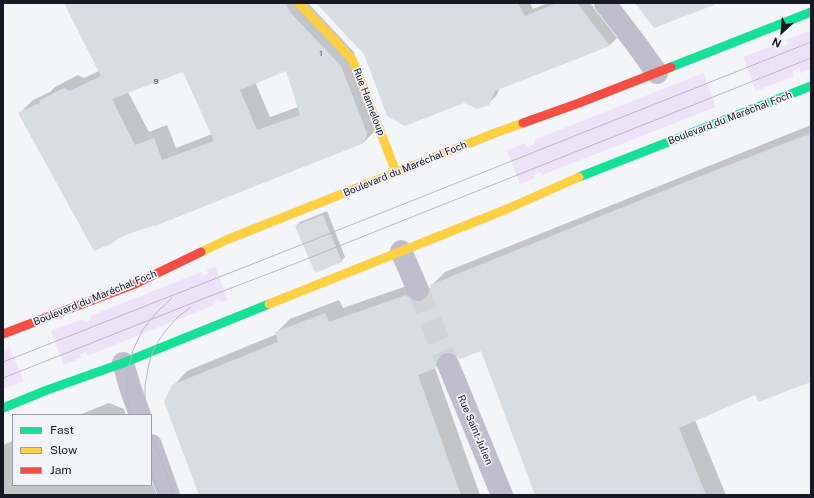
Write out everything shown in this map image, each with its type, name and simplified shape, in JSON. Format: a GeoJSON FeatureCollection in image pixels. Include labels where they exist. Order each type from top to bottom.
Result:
{"type":"FeatureCollection","features":[{"type":"Feature","properties":{"kind":"main road","name":"Rue Hanneloup"},"geometry":{"type":"LineString","coordinates":[[299,3],[352,59],[396,172]]}},
{"type":"Feature","properties":{"kind":"main road","name":"Boulevard du Maréchal Foch"},"geometry":{"type":"LineString","coordinates":[[3,334],[135,284],[216,244],[396,172],[495,133],[657,73],[811,12]]}},
{"type":"Feature","properties":{"kind":"main road","name":"Boulevard du Maréchal Foch"},"geometry":{"type":"LineString","coordinates":[[3,408],[47,390],[123,363],[507,209],[590,172],[811,86]]}},
{"type":"Feature","properties":{"kind":"street"},"geometry":{"type":"LineString","coordinates":[[605,3],[657,73]]}},
{"type":"Feature","properties":{"kind":"street"},"geometry":{"type":"LineString","coordinates":[[401,251],[418,290]]}},
{"type":"Feature","properties":{"kind":"street"},"geometry":{"type":"LineString","coordinates":[[123,363],[140,414]]}},
{"type":"Feature","properties":{"kind":"street","name":"Rue Saint-Julien"},"geometry":{"type":"LineString","coordinates":[[448,364],[502,495]]}},
{"type":"Feature","properties":{"kind":"street"},"geometry":{"type":"LineString","coordinates":[[152,448],[169,495]]}},
{"type":"Feature","properties":{"kind":"shaded area"},"geometry":{"type":"Polygon","coordinates":[[[811,30],[811,69],[801,73],[799,69],[792,72],[794,76],[756,91],[743,57],[780,43],[782,46],[788,44],[787,40],[811,30]]]}},
{"type":"Feature","properties":{"kind":"shaded area"},"geometry":{"type":"Polygon","coordinates":[[[703,73],[716,107],[542,175],[540,172],[534,175],[535,178],[520,184],[507,150],[525,143],[527,147],[535,144],[534,140],[703,73]]]}},
{"type":"Feature","properties":{"kind":"shaded area"},"geometry":{"type":"Polygon","coordinates":[[[215,266],[228,300],[220,302],[219,299],[213,302],[214,305],[87,356],[86,352],[80,355],[81,358],[64,365],[51,331],[83,319],[85,322],[91,320],[90,316],[201,272],[202,276],[208,274],[207,270],[215,266]]]}},
{"type":"Feature","properties":{"kind":"shaded area"},"geometry":{"type":"Polygon","coordinates":[[[10,347],[24,381],[3,389],[3,350],[10,347]]]}},
{"type":"Feature","properties":{"kind":"building"},"geometry":{"type":"Polygon","coordinates":[[[64,3],[287,3],[290,12],[341,66],[367,133],[364,143],[155,226],[119,238],[111,244],[94,251],[18,113],[37,104],[39,105],[40,100],[64,88],[70,91],[101,76],[64,3]],[[286,71],[240,90],[257,130],[300,115],[286,71]],[[183,72],[112,99],[135,145],[154,138],[162,160],[214,141],[183,72]]]}},
{"type":"Feature","properties":{"kind":"building"},"geometry":{"type":"Polygon","coordinates":[[[316,3],[518,3],[525,16],[557,3],[577,3],[610,46],[495,91],[489,105],[478,109],[464,103],[405,126],[387,116],[364,54],[316,3]]]}},
{"type":"Feature","properties":{"kind":"building"},"geometry":{"type":"Polygon","coordinates":[[[635,3],[714,3],[714,5],[654,28],[635,3]]]}},
{"type":"Feature","properties":{"kind":"building"},"geometry":{"type":"Polygon","coordinates":[[[811,133],[811,382],[758,402],[755,395],[679,428],[706,495],[535,495],[481,351],[460,359],[455,354],[444,352],[438,357],[436,368],[418,375],[461,495],[199,495],[164,402],[172,385],[278,342],[275,332],[325,313],[329,322],[406,295],[411,300],[423,302],[428,297],[430,285],[811,133]]]}},
{"type":"Feature","properties":{"kind":"building"},"geometry":{"type":"Polygon","coordinates":[[[323,215],[342,262],[315,273],[295,226],[323,215]]]}},
{"type":"Feature","properties":{"kind":"tunnel"},"geometry":{"type":"LineString","coordinates":[[418,290],[448,364]]}},
{"type":"Feature","properties":{"kind":"tram line"},"geometry":{"type":"LineString","coordinates":[[3,362],[811,42]]}},
{"type":"Feature","properties":{"kind":"tram line"},"geometry":{"type":"LineString","coordinates":[[3,378],[811,58]]}},
{"type":"Feature","properties":{"kind":"tram line"},"geometry":{"type":"LineString","coordinates":[[131,414],[127,395],[127,380],[133,350],[142,331],[150,320],[172,298]]}},
{"type":"Feature","properties":{"kind":"tram line"},"geometry":{"type":"LineString","coordinates":[[146,414],[145,386],[153,351],[167,329],[178,317],[191,307]]}},
{"type":"Feature","properties":{"kind":"tram line"},"geometry":{"type":"LineString","coordinates":[[152,437],[174,495]]}},
{"type":"Feature","properties":{"kind":"tram line"},"geometry":{"type":"LineString","coordinates":[[152,475],[160,495]]}},
{"type":"Feature","properties":{"kind":"traffic: fast"},"geometry":{"type":"LineString","coordinates":[[671,67],[811,12]]}},
{"type":"Feature","properties":{"kind":"traffic: fast"},"geometry":{"type":"LineString","coordinates":[[579,177],[811,86]]}},
{"type":"Feature","properties":{"kind":"traffic: fast"},"geometry":{"type":"LineString","coordinates":[[3,408],[47,390],[123,363],[269,304]]}},
{"type":"Feature","properties":{"kind":"traffic: slow"},"geometry":{"type":"LineString","coordinates":[[299,3],[352,59],[396,172]]}},
{"type":"Feature","properties":{"kind":"traffic: slow"},"geometry":{"type":"LineString","coordinates":[[201,252],[226,240],[523,123]]}},
{"type":"Feature","properties":{"kind":"traffic: slow"},"geometry":{"type":"LineString","coordinates":[[269,304],[507,209],[579,177]]}},
{"type":"Feature","properties":{"kind":"traffic: jam"},"geometry":{"type":"LineString","coordinates":[[523,123],[671,67]]}},
{"type":"Feature","properties":{"kind":"traffic: jam"},"geometry":{"type":"LineString","coordinates":[[3,334],[135,284],[201,252]]}}]}
